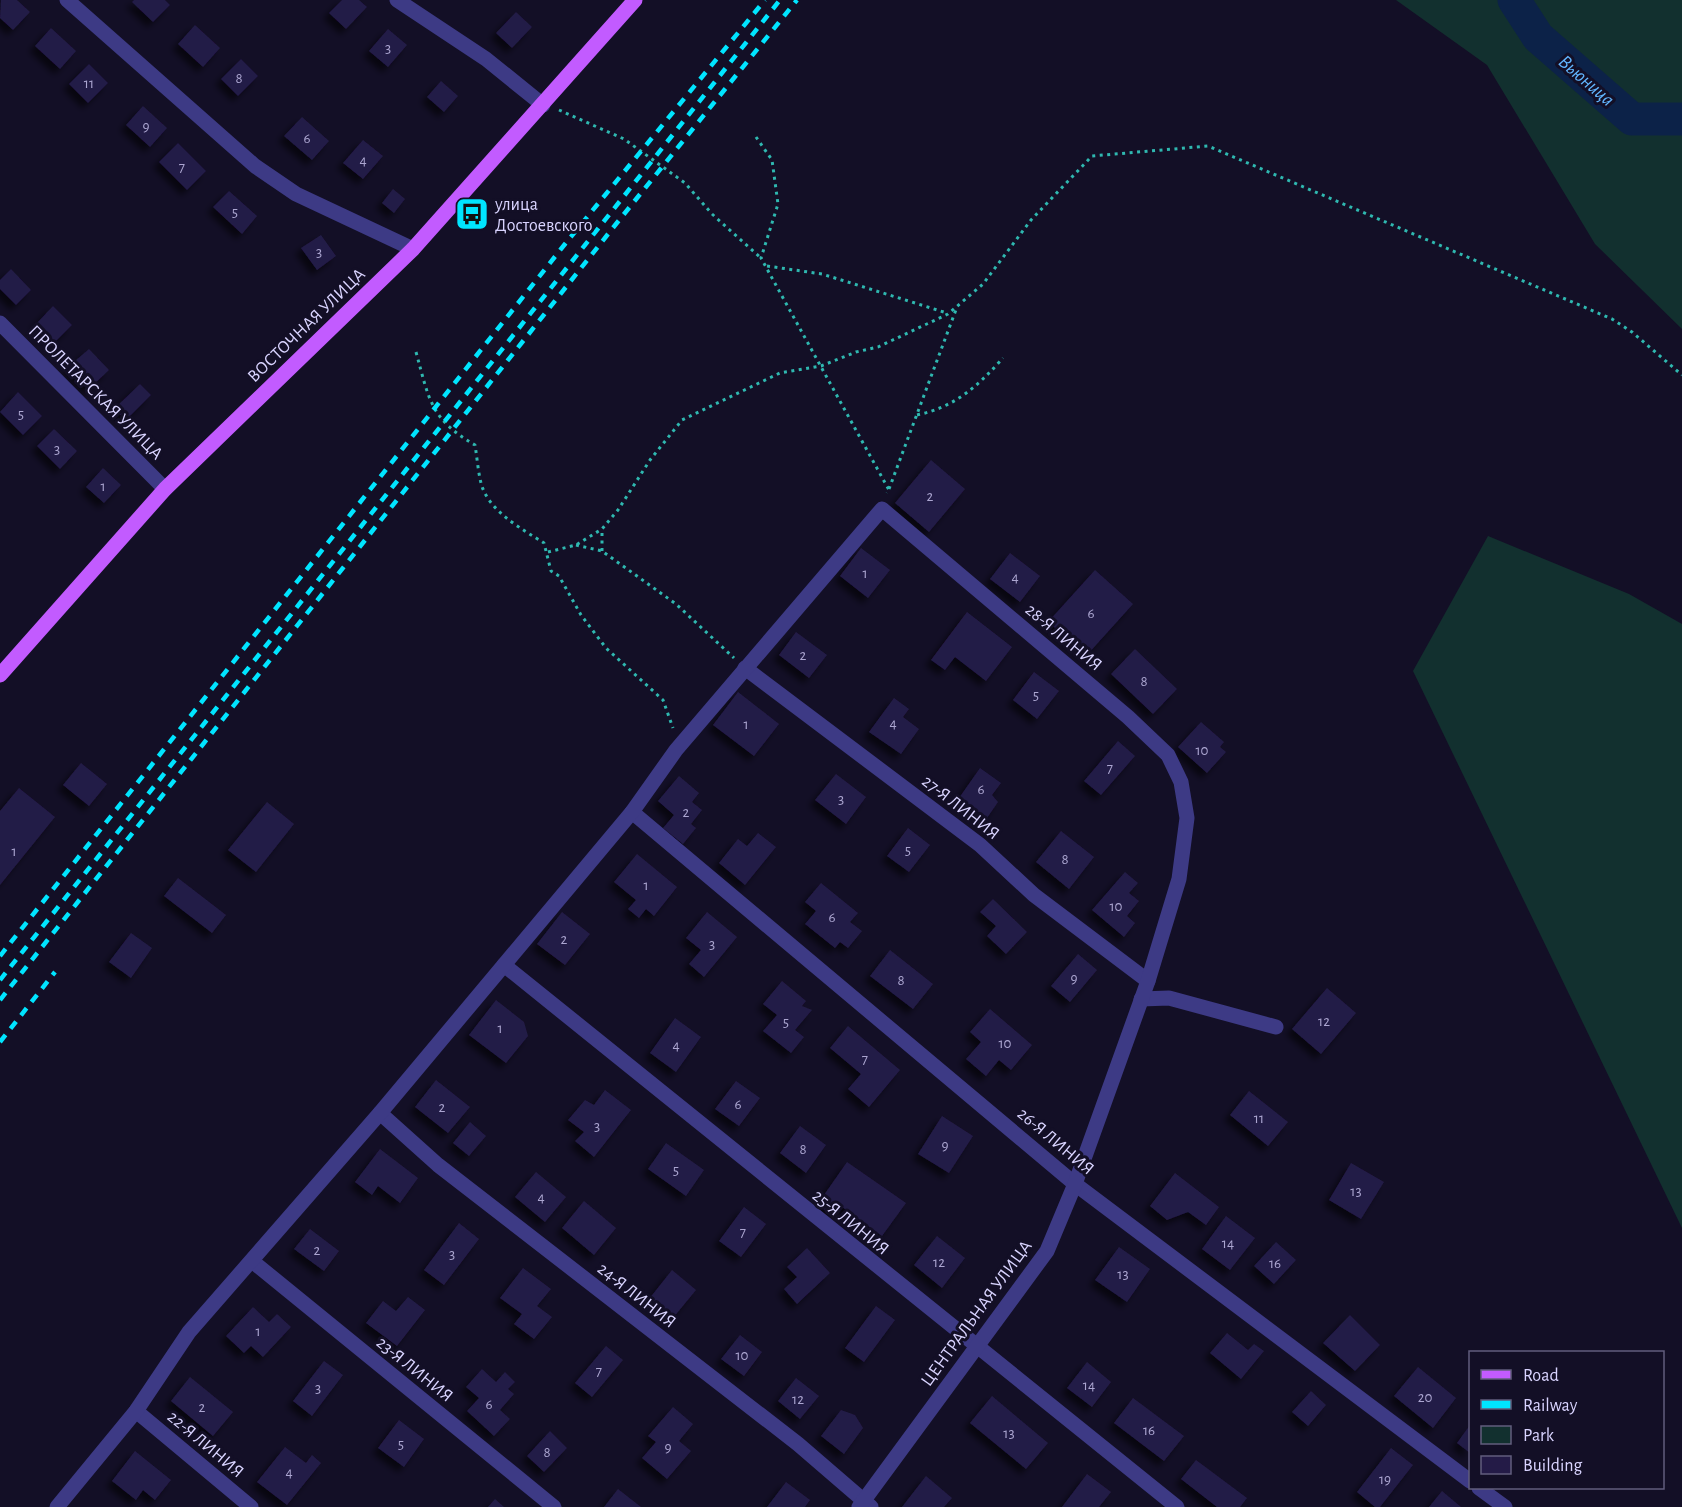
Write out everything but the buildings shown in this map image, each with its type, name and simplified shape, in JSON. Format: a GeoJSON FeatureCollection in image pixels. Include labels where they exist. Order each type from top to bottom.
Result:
{"type":"FeatureCollection","features":[{"type":"Feature","properties":{"kind":"main road","name":"ВОСТОЧНАЯ УЛИЦА"},"geometry":{"type":"LineString","coordinates":[[0,675],[165,489],[413,249],[634,0]]}},
{"type":"Feature","properties":{"kind":"street"},"geometry":{"type":"LineString","coordinates":[[67,0],[255,166],[296,194],[413,249]]}},
{"type":"Feature","properties":{"kind":"street"},"geometry":{"type":"LineString","coordinates":[[397,0],[486,59],[543,105]]}},
{"type":"Feature","properties":{"kind":"street","name":"ПРОЛЕТАРСКАЯ УЛИЦА"},"geometry":{"type":"LineString","coordinates":[[0,323],[165,489]]}},
{"type":"Feature","properties":{"kind":"street"},"geometry":{"type":"LineString","coordinates":[[57,1507],[136,1411],[189,1332],[380,1113],[632,812],[676,750],[882,509]]}},
{"type":"Feature","properties":{"kind":"street","name":"28-Я ЛИНИЯ"},"geometry":{"type":"LineString","coordinates":[[882,509],[1128,717],[1168,755],[1181,782],[1187,818]]}},
{"type":"Feature","properties":{"kind":"street","name":"27-Я ЛИНИЯ"},"geometry":{"type":"LineString","coordinates":[[745,668],[980,844],[1034,895],[1148,981]]}},
{"type":"Feature","properties":{"kind":"street","name":"26-Я ЛИНИЯ"},"geometry":{"type":"LineString","coordinates":[[632,812],[1075,1184],[1469,1480]]}},
{"type":"Feature","properties":{"kind":"street","name":"ЦЕНТРАЛЬНАЯ УЛИЦА"},"geometry":{"type":"LineString","coordinates":[[865,1505],[976,1346],[1047,1251],[1075,1184],[1148,981],[1179,879],[1187,818]]}},
{"type":"Feature","properties":{"kind":"street","name":"25-Я ЛИНИЯ"},"geometry":{"type":"LineString","coordinates":[[504,965],[1177,1507]]}},
{"type":"Feature","properties":{"kind":"street"},"geometry":{"type":"LineString","coordinates":[[1141,999],[1169,998],[1276,1027]]}},
{"type":"Feature","properties":{"kind":"street","name":"24-Я ЛИНИЯ"},"geometry":{"type":"LineString","coordinates":[[380,1113],[438,1165],[798,1444],[865,1505]]}},
{"type":"Feature","properties":{"kind":"street","name":"23-Я ЛИНИЯ"},"geometry":{"type":"LineString","coordinates":[[252,1260],[554,1507]]}},
{"type":"Feature","properties":{"kind":"street","name":"22-Я ЛИНИЯ"},"geometry":{"type":"LineString","coordinates":[[136,1411],[251,1507]]}},
{"type":"Feature","properties":{"kind":"street"},"geometry":{"type":"LineString","coordinates":[[1480,1489],[1505,1507]]}},
{"type":"Feature","properties":{"kind":"path"},"geometry":{"type":"LineString","coordinates":[[543,105],[568,112],[624,139],[685,183],[712,214],[761,258],[889,490]]}},
{"type":"Feature","properties":{"kind":"path"},"geometry":{"type":"LineString","coordinates":[[756,137],[772,160],[778,204],[761,258]]}},
{"type":"Feature","properties":{"kind":"path"},"geometry":{"type":"LineString","coordinates":[[548,552],[576,545],[602,529],[618,510],[650,460],[682,420],[780,373],[821,366],[856,352],[878,347],[948,314],[983,284],[1031,219],[1092,156],[1208,146],[1611,319],[1632,332],[1682,375]]}},
{"type":"Feature","properties":{"kind":"path"},"geometry":{"type":"LineString","coordinates":[[766,266],[822,274],[948,314]]}},
{"type":"Feature","properties":{"kind":"path"},"geometry":{"type":"LineString","coordinates":[[882,509],[957,306]]}},
{"type":"Feature","properties":{"kind":"path"},"geometry":{"type":"LineString","coordinates":[[416,352],[430,403],[450,431],[475,445],[481,484],[490,501],[516,526],[544,543],[551,571],[559,576],[581,615],[606,648],[663,700],[674,730],[676,750]]}},
{"type":"Feature","properties":{"kind":"path"},"geometry":{"type":"LineString","coordinates":[[917,415],[936,411],[962,398],[1002,358]]}},
{"type":"Feature","properties":{"kind":"path"},"geometry":{"type":"LineString","coordinates":[[602,529],[602,551]]}},
{"type":"Feature","properties":{"kind":"path"},"geometry":{"type":"LineString","coordinates":[[576,545],[602,551],[676,604],[745,668]]}},
{"type":"Feature","properties":{"kind":"green space"},"geometry":{"type":"Polygon","coordinates":[[[1396,0],[1682,0],[1682,329],[1595,244],[1487,65],[1396,0]]]}},
{"type":"Feature","properties":{"kind":"green space"},"geometry":{"type":"Polygon","coordinates":[[[1488,536],[1629,594],[1682,624],[1682,1228],[1413,671],[1488,536]]]}},
{"type":"Feature","properties":{"kind":"waterway","name":"Вьюница"},"geometry":{"type":"LineString","coordinates":[[1514,0],[1538,37],[1632,119],[1682,119]]}},
{"type":"Feature","properties":{"kind":"railway"},"geometry":{"type":"LineString","coordinates":[[0,956],[565,244],[765,0]]}},
{"type":"Feature","properties":{"kind":"railway"},"geometry":{"type":"LineString","coordinates":[[0,980],[780,0]]}},
{"type":"Feature","properties":{"kind":"railway"},"geometry":{"type":"LineString","coordinates":[[0,1000],[616,224],[797,0]]}},
{"type":"Feature","properties":{"kind":"railway"},"geometry":{"type":"LineString","coordinates":[[0,1042],[55,972]]}},
{"type":"Feature","properties":{"kind":"place","name":"улица Достоевского"},"geometry":{"type":"Point","coordinates":[472,214]}}]}
